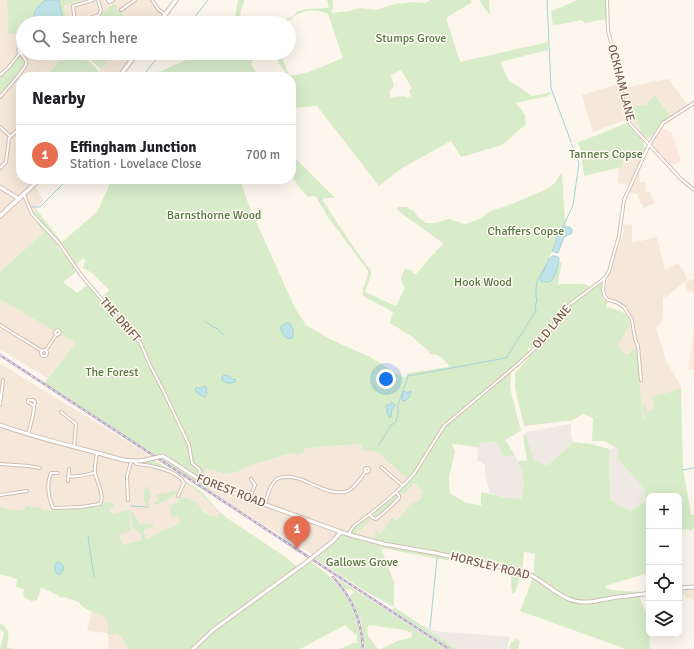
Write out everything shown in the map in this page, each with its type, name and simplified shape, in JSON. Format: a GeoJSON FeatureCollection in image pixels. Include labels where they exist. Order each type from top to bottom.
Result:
{"type":"FeatureCollection","features":[{"type":"Feature","properties":{"kind":"main road"},"geometry":{"type":"LineString","coordinates":[[166,14],[176,0]]}},
{"type":"Feature","properties":{"kind":"main road"},"geometry":{"type":"LineString","coordinates":[[123,72],[132,60]]}},
{"type":"Feature","properties":{"kind":"main road"},"geometry":{"type":"LineString","coordinates":[[0,216],[35,184]]}},
{"type":"Feature","properties":{"kind":"street"},"geometry":{"type":"LineString","coordinates":[[74,16],[73,6],[93,0]]}},
{"type":"Feature","properties":{"kind":"street"},"geometry":{"type":"LineString","coordinates":[[95,16],[102,10],[98,0]]}},
{"type":"Feature","properties":{"kind":"street"},"geometry":{"type":"LineString","coordinates":[[108,0],[109,2],[113,0]]}},
{"type":"Feature","properties":{"kind":"street"},"geometry":{"type":"LineString","coordinates":[[121,10],[134,0]]}},
{"type":"Feature","properties":{"kind":"street"},"geometry":{"type":"LineString","coordinates":[[152,0],[159,10],[166,14]]}},
{"type":"Feature","properties":{"kind":"street","name":"OCKHAM LANE"},"geometry":{"type":"LineString","coordinates":[[607,0],[608,31],[616,59],[627,118],[631,125],[649,145],[684,182],[694,190]]}},
{"type":"Feature","properties":{"kind":"street"},"geometry":{"type":"LineString","coordinates":[[0,75],[16,58]]}},
{"type":"Feature","properties":{"kind":"street"},"geometry":{"type":"LineString","coordinates":[[20,72],[26,64],[25,60]]}},
{"type":"Feature","properties":{"kind":"street"},"geometry":{"type":"LineString","coordinates":[[0,97],[6,88],[12,84],[16,77]]}},
{"type":"Feature","properties":{"kind":"street","name":"OLD LANE"},"geometry":{"type":"LineString","coordinates":[[349,534],[353,527],[370,515],[403,486],[414,474],[444,426],[523,360],[549,332],[565,308],[604,279],[609,271],[619,236],[624,200],[649,145],[663,123],[694,103]]}},
{"type":"Feature","properties":{"kind":"street"},"geometry":{"type":"LineString","coordinates":[[0,127],[10,136]]}},
{"type":"Feature","properties":{"kind":"street"},"geometry":{"type":"LineString","coordinates":[[0,168],[6,162],[8,140],[16,131]]}},
{"type":"Feature","properties":{"kind":"street"},"geometry":{"type":"LineString","coordinates":[[0,187],[19,199]]}},
{"type":"Feature","properties":{"kind":"street","name":"THE DRIFT"},"geometry":{"type":"LineString","coordinates":[[24,195],[32,214],[59,243],[81,275],[128,331],[140,342],[189,445],[192,463],[200,471],[198,479]]}},
{"type":"Feature","properties":{"kind":"street"},"geometry":{"type":"LineString","coordinates":[[604,279],[603,290],[605,297],[608,300],[622,305],[632,319],[635,340],[638,346],[641,380]]}},
{"type":"Feature","properties":{"kind":"street"},"geometry":{"type":"LineString","coordinates":[[0,324],[42,351],[42,354],[45,356],[47,353],[46,350],[56,335]]}},
{"type":"Feature","properties":{"kind":"street"},"geometry":{"type":"LineString","coordinates":[[42,351],[46,350]]}},
{"type":"Feature","properties":{"kind":"street"},"geometry":{"type":"LineString","coordinates":[[0,404],[3,380]]}},
{"type":"Feature","properties":{"kind":"street"},"geometry":{"type":"LineString","coordinates":[[28,435],[34,406]]}},
{"type":"Feature","properties":{"kind":"street"},"geometry":{"type":"LineString","coordinates":[[61,412],[76,424],[74,447]]}},
{"type":"Feature","properties":{"kind":"street","name":"FOREST ROAD"},"geometry":{"type":"LineString","coordinates":[[0,425],[28,435],[131,462],[161,456],[165,457],[198,479],[219,489],[349,534]]}},
{"type":"Feature","properties":{"kind":"street"},"geometry":{"type":"LineString","coordinates":[[58,473],[51,473],[48,481],[54,509],[101,504],[101,495],[95,473],[97,453]]}},
{"type":"Feature","properties":{"kind":"street"},"geometry":{"type":"LineString","coordinates":[[128,500],[128,476],[131,462]]}},
{"type":"Feature","properties":{"kind":"street"},"geometry":{"type":"LineString","coordinates":[[135,462],[137,464],[164,469],[183,480],[184,483],[178,496]]}},
{"type":"Feature","properties":{"kind":"street"},"geometry":{"type":"LineString","coordinates":[[0,464],[40,468]]}},
{"type":"Feature","properties":{"kind":"street"},"geometry":{"type":"LineString","coordinates":[[381,467],[403,486]]}},
{"type":"Feature","properties":{"kind":"street"},"geometry":{"type":"LineString","coordinates":[[68,481],[69,469]]}},
{"type":"Feature","properties":{"kind":"street"},"geometry":{"type":"LineString","coordinates":[[265,504],[272,485],[280,478],[293,477],[332,492],[340,492],[350,490],[366,472]]}},
{"type":"Feature","properties":{"kind":"street"},"geometry":{"type":"LineString","coordinates":[[68,476],[74,477],[95,473]]}},
{"type":"Feature","properties":{"kind":"street"},"geometry":{"type":"LineString","coordinates":[[250,499],[255,485],[251,479]]}},
{"type":"Feature","properties":{"kind":"street"},"geometry":{"type":"LineString","coordinates":[[0,495],[27,491]]}},
{"type":"Feature","properties":{"kind":"street","name":"OLD LANE"},"geometry":{"type":"LineString","coordinates":[[370,515],[376,519],[388,509],[399,498],[396,492]]}},
{"type":"Feature","properties":{"kind":"street"},"geometry":{"type":"LineString","coordinates":[[293,536],[300,517]]}},
{"type":"Feature","properties":{"kind":"street"},"geometry":{"type":"LineString","coordinates":[[193,649],[208,634],[332,542],[339,531]]}},
{"type":"Feature","properties":{"kind":"street","name":"HORSLEY ROAD"},"geometry":{"type":"LineString","coordinates":[[349,534],[384,544],[435,553],[527,573],[570,600],[594,602],[646,593]]}},
{"type":"Feature","properties":{"kind":"street"},"geometry":{"type":"LineString","coordinates":[[682,588],[694,587]]}},
{"type":"Feature","properties":{"kind":"shaded area"},"geometry":{"type":"Polygon","coordinates":[[[0,0],[7,0],[8,34],[16,34],[16,60],[60,60],[50,72],[16,72],[16,184],[35,184],[34,185],[44,201],[30,215],[44,232],[0,272],[0,0]]]}},
{"type":"Feature","properties":{"kind":"shaded area"},"geometry":{"type":"Polygon","coordinates":[[[81,0],[152,0],[159,10],[165,14],[164,16],[124,16],[114,3],[99,16],[66,16],[64,6],[81,0]]]}},
{"type":"Feature","properties":{"kind":"shaded area"},"geometry":{"type":"Polygon","coordinates":[[[108,60],[132,60],[123,72],[100,72],[108,60]]]}},
{"type":"Feature","properties":{"kind":"shaded area"},"geometry":{"type":"Polygon","coordinates":[[[668,79],[688,105],[671,117],[655,95],[645,105],[642,132],[640,133],[630,121],[625,120],[593,132],[582,95],[618,84],[623,88],[668,79]]]}},
{"type":"Feature","properties":{"kind":"shaded area"},"geometry":{"type":"Polygon","coordinates":[[[662,128],[672,133],[681,160],[672,167],[651,145],[662,128]]]}},
{"type":"Feature","properties":{"kind":"shaded area"},"geometry":{"type":"Polygon","coordinates":[[[636,155],[642,157],[639,172],[640,182],[645,182],[646,193],[649,191],[655,203],[643,208],[637,194],[630,192],[629,185],[618,183],[619,167],[623,157],[636,155]]]}},
{"type":"Feature","properties":{"kind":"shaded area"},"geometry":{"type":"Polygon","coordinates":[[[632,224],[632,243],[657,237],[665,270],[678,263],[686,275],[687,282],[694,278],[694,293],[687,291],[685,282],[663,298],[663,317],[659,326],[656,328],[666,361],[681,388],[652,397],[654,407],[642,419],[637,347],[626,354],[622,352],[618,345],[619,341],[621,341],[620,339],[630,326],[629,320],[633,319],[626,308],[616,301],[610,300],[604,291],[624,231],[623,225],[632,224]]]}},
{"type":"Feature","properties":{"kind":"shaded area"},"geometry":{"type":"Polygon","coordinates":[[[0,299],[75,343],[47,378],[0,349],[0,299]]]}},
{"type":"Feature","properties":{"kind":"shaded area"},"geometry":{"type":"Polygon","coordinates":[[[694,327],[694,370],[688,369],[694,327]]]}},
{"type":"Feature","properties":{"kind":"shaded area"},"geometry":{"type":"Polygon","coordinates":[[[0,363],[119,436],[202,492],[220,512],[218,517],[211,516],[202,510],[177,500],[184,516],[180,523],[161,531],[146,540],[123,545],[111,514],[86,508],[35,512],[0,517],[0,363]]]}},
{"type":"Feature","properties":{"kind":"shaded area"},"geometry":{"type":"Polygon","coordinates":[[[571,424],[571,437],[574,442],[547,467],[534,461],[525,432],[571,424]]]}},
{"type":"Feature","properties":{"kind":"shaded area"},"geometry":{"type":"Polygon","coordinates":[[[495,441],[505,457],[515,455],[518,461],[524,478],[521,499],[509,498],[490,493],[485,475],[485,465],[477,460],[478,447],[481,443],[495,441]]]}},
{"type":"Feature","properties":{"kind":"shaded area"},"geometry":{"type":"Polygon","coordinates":[[[361,444],[362,450],[377,452],[414,483],[423,491],[421,497],[416,503],[410,504],[405,511],[372,540],[313,555],[242,512],[200,483],[205,469],[214,470],[223,474],[237,472],[248,466],[302,449],[361,444]]]}},
{"type":"Feature","properties":{"kind":"shaded area"},"geometry":{"type":"Polygon","coordinates":[[[617,446],[619,450],[617,458],[645,490],[645,499],[632,511],[621,507],[610,499],[609,449],[617,446]]]}},
{"type":"Feature","properties":{"kind":"shaded area"},"geometry":{"type":"Polygon","coordinates":[[[694,586],[694,600],[682,595],[682,587],[694,586]]]}},
{"type":"Feature","properties":{"kind":"shaded area"},"geometry":{"type":"Polygon","coordinates":[[[94,605],[142,649],[109,649],[108,636],[111,636],[107,633],[87,631],[94,605]]]}},
{"type":"Feature","properties":{"kind":"shaded area"},"geometry":{"type":"Polygon","coordinates":[[[421,625],[434,631],[510,637],[507,649],[457,649],[421,625]]]}},
{"type":"Feature","properties":{"kind":"green space"},"geometry":{"type":"Polygon","coordinates":[[[7,0],[81,0],[64,6],[66,16],[16,16],[16,34],[8,34],[7,0]]]}},
{"type":"Feature","properties":{"kind":"green space"},"geometry":{"type":"Polygon","coordinates":[[[238,0],[245,0],[240,16],[235,16],[238,0]]]}},
{"type":"Feature","properties":{"kind":"green space","name":"Stumps Grove"},"geometry":{"type":"Polygon","coordinates":[[[327,0],[333,0],[333,8],[331,11],[333,13],[362,8],[375,10],[396,4],[414,2],[426,3],[430,0],[470,0],[472,2],[446,18],[460,62],[548,42],[548,50],[500,62],[509,81],[532,96],[552,92],[548,96],[516,103],[525,115],[526,124],[502,145],[461,157],[451,141],[402,168],[379,186],[317,106],[296,108],[296,75],[309,72],[343,58],[328,14],[320,11],[308,11],[293,16],[296,12],[306,9],[329,7],[327,0]],[[401,70],[391,75],[394,86],[389,92],[391,98],[404,96],[406,98],[411,96],[409,90],[412,88],[401,70]]]}},
{"type":"Feature","properties":{"kind":"green space"},"geometry":{"type":"Polygon","coordinates":[[[479,0],[489,0],[490,16],[479,0]]]}},
{"type":"Feature","properties":{"kind":"green space"},"geometry":{"type":"Polygon","coordinates":[[[578,0],[607,0],[607,19],[585,23],[581,20],[558,25],[555,24],[553,26],[551,11],[578,0]]]}},
{"type":"Feature","properties":{"kind":"green space"},"geometry":{"type":"Polygon","coordinates":[[[114,3],[124,16],[99,16],[114,3]]]}},
{"type":"Feature","properties":{"kind":"green space"},"geometry":{"type":"Polygon","coordinates":[[[17,60],[23,60],[24,65],[19,72],[16,72],[16,76],[11,84],[0,96],[1,76],[9,70],[17,60]]]}},
{"type":"Feature","properties":{"kind":"green space"},"geometry":{"type":"Polygon","coordinates":[[[60,60],[87,60],[99,71],[98,72],[50,72],[60,60]]]}},
{"type":"Feature","properties":{"kind":"green space"},"geometry":{"type":"Polygon","coordinates":[[[91,60],[108,60],[101,69],[91,60]]]}},
{"type":"Feature","properties":{"kind":"green space"},"geometry":{"type":"Polygon","coordinates":[[[186,60],[252,60],[251,64],[256,72],[159,72],[186,60]]]}},
{"type":"Feature","properties":{"kind":"green space"},"geometry":{"type":"Polygon","coordinates":[[[278,60],[283,60],[288,72],[285,72],[278,60]]]}},
{"type":"Feature","properties":{"kind":"green space"},"geometry":{"type":"Polygon","coordinates":[[[655,95],[671,117],[662,123],[651,137],[645,139],[640,133],[641,132],[631,106],[645,105],[655,95]]]}},
{"type":"Feature","properties":{"kind":"green space","name":"Tanners Copse"},"geometry":{"type":"Polygon","coordinates":[[[627,123],[643,141],[645,149],[642,157],[636,155],[623,157],[622,167],[584,176],[580,147],[577,143],[627,123]]]}},
{"type":"Feature","properties":{"kind":"green space"},"geometry":{"type":"Polygon","coordinates":[[[296,159],[335,198],[323,198],[323,201],[371,271],[365,292],[396,306],[405,288],[401,278],[405,269],[411,270],[414,274],[416,274],[444,244],[397,210],[398,207],[406,207],[414,211],[418,217],[426,223],[435,223],[449,219],[465,224],[480,219],[490,211],[512,204],[547,189],[555,183],[561,173],[566,227],[563,227],[557,236],[554,247],[540,279],[549,282],[553,279],[559,262],[562,263],[558,285],[584,284],[591,287],[564,308],[532,350],[529,347],[528,349],[530,352],[511,372],[510,388],[521,431],[505,440],[515,455],[505,457],[495,441],[481,443],[478,447],[452,444],[455,452],[449,477],[450,493],[464,502],[481,506],[481,492],[521,499],[524,480],[518,461],[527,461],[523,435],[526,435],[534,460],[547,466],[574,442],[591,444],[609,449],[610,499],[621,507],[632,511],[645,500],[645,490],[617,458],[619,450],[617,447],[604,441],[592,441],[593,418],[583,414],[571,421],[524,426],[515,388],[515,373],[567,309],[602,283],[601,289],[603,300],[608,301],[606,307],[626,314],[628,318],[630,327],[627,328],[621,339],[622,342],[619,341],[620,349],[627,354],[637,347],[642,419],[647,414],[643,414],[642,405],[646,404],[647,413],[654,407],[652,397],[681,388],[683,469],[691,514],[694,515],[694,528],[691,531],[688,529],[682,530],[682,493],[646,493],[646,574],[605,586],[606,588],[613,590],[639,592],[646,614],[646,637],[650,637],[650,649],[626,649],[520,611],[533,577],[535,554],[524,552],[522,573],[515,592],[512,593],[510,571],[381,548],[394,582],[394,607],[365,591],[314,558],[342,533],[372,540],[375,536],[374,531],[376,530],[379,534],[386,528],[385,527],[393,517],[396,520],[410,504],[420,499],[423,491],[414,483],[407,489],[406,492],[400,495],[398,493],[398,491],[409,480],[377,452],[362,450],[361,444],[303,449],[304,452],[297,456],[295,452],[248,466],[237,472],[223,474],[214,470],[206,469],[201,480],[168,456],[155,456],[44,383],[75,343],[0,299],[0,272],[44,232],[30,215],[36,209],[62,242],[97,212],[110,184],[242,184],[249,206],[295,308],[306,325],[332,340],[370,357],[404,378],[408,373],[448,367],[449,365],[438,355],[430,354],[428,350],[411,336],[390,323],[393,312],[363,296],[363,289],[368,271],[328,217],[316,197],[308,197],[296,182],[296,159]],[[61,243],[57,247],[69,259],[76,272],[63,282],[77,293],[87,285],[100,299],[109,290],[92,273],[83,268],[85,261],[83,258],[76,265],[61,243]]]}},
{"type":"Feature","properties":{"kind":"green space"},"geometry":{"type":"Polygon","coordinates":[[[158,458],[165,458],[191,477],[189,479],[158,458]]]}},
{"type":"Feature","properties":{"kind":"green space"},"geometry":{"type":"Polygon","coordinates":[[[152,459],[171,472],[156,466],[137,462],[152,459]]]}},
{"type":"Feature","properties":{"kind":"green space"},"geometry":{"type":"Polygon","coordinates":[[[192,477],[200,483],[208,485],[211,491],[214,492],[213,493],[191,480],[192,477]]]}},
{"type":"Feature","properties":{"kind":"green space"},"geometry":{"type":"Polygon","coordinates":[[[181,478],[202,492],[216,508],[198,491],[185,484],[181,478]]]}},
{"type":"Feature","properties":{"kind":"green space"},"geometry":{"type":"Polygon","coordinates":[[[146,486],[152,495],[149,501],[149,507],[143,498],[146,486]]]}},
{"type":"Feature","properties":{"kind":"green space"},"geometry":{"type":"Polygon","coordinates":[[[180,489],[176,499],[176,494],[174,494],[154,506],[155,504],[153,503],[157,502],[159,498],[156,498],[157,494],[173,490],[177,492],[180,489]]]}},
{"type":"Feature","properties":{"kind":"green space"},"geometry":{"type":"Polygon","coordinates":[[[397,495],[399,497],[398,499],[376,518],[373,517],[372,514],[397,495]]]}},
{"type":"Feature","properties":{"kind":"green space"},"geometry":{"type":"Polygon","coordinates":[[[182,497],[196,503],[202,511],[211,516],[212,515],[217,518],[220,512],[298,567],[310,561],[317,566],[335,582],[345,594],[353,609],[359,629],[363,635],[357,610],[349,596],[354,592],[350,589],[346,590],[338,579],[446,649],[381,649],[397,641],[412,637],[412,633],[404,630],[369,625],[367,628],[368,636],[378,649],[365,649],[364,642],[361,639],[362,649],[340,649],[353,643],[357,643],[357,636],[345,625],[300,649],[128,649],[121,636],[114,633],[113,635],[108,635],[107,633],[109,630],[107,627],[109,625],[107,619],[103,616],[87,609],[79,602],[64,597],[62,598],[42,588],[37,600],[31,601],[23,596],[24,589],[16,587],[17,579],[0,574],[0,508],[3,507],[16,511],[25,509],[26,505],[31,508],[42,508],[42,511],[89,508],[90,505],[113,502],[115,507],[110,509],[111,514],[129,510],[131,531],[119,534],[123,545],[142,540],[141,534],[134,529],[132,525],[130,510],[140,524],[154,524],[154,526],[143,530],[146,539],[180,523],[180,518],[178,519],[177,515],[171,518],[171,509],[172,505],[178,502],[177,500],[182,497]]]}},
{"type":"Feature","properties":{"kind":"green space"},"geometry":{"type":"Polygon","coordinates":[[[369,517],[371,518],[363,528],[361,530],[358,529],[357,531],[357,533],[360,533],[359,537],[353,535],[355,526],[369,517]]]}},
{"type":"Feature","properties":{"kind":"green space"},"geometry":{"type":"Polygon","coordinates":[[[394,607],[457,649],[451,649],[392,610],[394,607]]]}},
{"type":"Feature","properties":{"kind":"green space"},"geometry":{"type":"Polygon","coordinates":[[[0,623],[8,631],[7,648],[14,649],[0,649],[4,633],[0,630],[0,623]]]}},
{"type":"Feature","properties":{"kind":"green space"},"geometry":{"type":"Polygon","coordinates":[[[515,638],[520,641],[518,649],[509,649],[511,642],[514,642],[515,638]]]}},
{"type":"Feature","properties":{"kind":"water"},"geometry":{"type":"Polygon","coordinates":[[[46,0],[59,0],[62,16],[34,16],[34,13],[46,0]]]}},
{"type":"Feature","properties":{"kind":"water"},"geometry":{"type":"Polygon","coordinates":[[[563,227],[570,227],[572,233],[564,237],[558,253],[552,251],[557,236],[563,227]]]}},
{"type":"Feature","properties":{"kind":"water"},"geometry":{"type":"Polygon","coordinates":[[[552,256],[559,258],[555,275],[551,281],[542,282],[540,279],[549,259],[552,256]]]}},
{"type":"Feature","properties":{"kind":"water"},"geometry":{"type":"Polygon","coordinates":[[[286,323],[290,323],[293,330],[293,337],[289,339],[284,336],[281,330],[281,326],[286,323]]]}},
{"type":"Feature","properties":{"kind":"water"},"geometry":{"type":"Polygon","coordinates":[[[224,375],[229,376],[233,380],[235,379],[236,381],[231,383],[225,382],[222,380],[224,375]]]}},
{"type":"Feature","properties":{"kind":"water"},"geometry":{"type":"Polygon","coordinates":[[[205,386],[207,388],[207,393],[204,397],[197,393],[195,389],[197,387],[201,388],[205,386]]]}},
{"type":"Feature","properties":{"kind":"water"},"geometry":{"type":"Polygon","coordinates":[[[405,391],[407,393],[411,391],[411,393],[408,399],[403,401],[403,392],[405,391]]]}},
{"type":"Feature","properties":{"kind":"water"},"geometry":{"type":"Polygon","coordinates":[[[391,403],[395,406],[392,409],[391,417],[389,417],[386,406],[390,405],[391,403]]]}},
{"type":"Feature","properties":{"kind":"water"},"geometry":{"type":"Polygon","coordinates":[[[59,562],[64,568],[59,575],[55,571],[55,565],[59,562]]]}},
{"type":"Feature","properties":{"kind":"waterway"},"geometry":{"type":"LineString","coordinates":[[195,16],[208,0]]}},
{"type":"Feature","properties":{"kind":"waterway"},"geometry":{"type":"LineString","coordinates":[[547,0],[551,88],[571,142]]}},
{"type":"Feature","properties":{"kind":"waterway"},"geometry":{"type":"LineString","coordinates":[[146,72],[156,60]]}},
{"type":"Feature","properties":{"kind":"waterway"},"geometry":{"type":"LineString","coordinates":[[563,227],[573,205],[579,163],[572,145]]}},
{"type":"Feature","properties":{"kind":"waterway"},"geometry":{"type":"LineString","coordinates":[[31,207],[40,207],[63,184]]}},
{"type":"Feature","properties":{"kind":"waterway"},"geometry":{"type":"LineString","coordinates":[[379,445],[392,424],[396,422],[398,405],[408,376],[506,358],[536,311],[536,286],[547,264]]}},
{"type":"Feature","properties":{"kind":"waterway"},"geometry":{"type":"LineString","coordinates":[[205,321],[212,326]]}},
{"type":"Feature","properties":{"kind":"waterway"},"geometry":{"type":"LineString","coordinates":[[213,327],[218,329]]}},
{"type":"Feature","properties":{"kind":"waterway"},"geometry":{"type":"LineString","coordinates":[[218,330],[224,335]]}},
{"type":"Feature","properties":{"kind":"waterway"},"geometry":{"type":"LineString","coordinates":[[682,470],[694,468]]}},
{"type":"Feature","properties":{"kind":"waterway"},"geometry":{"type":"LineString","coordinates":[[131,506],[148,507]]}},
{"type":"Feature","properties":{"kind":"waterway"},"geometry":{"type":"LineString","coordinates":[[88,536],[94,577]]}},
{"type":"Feature","properties":{"kind":"waterway"},"geometry":{"type":"LineString","coordinates":[[430,628],[437,558]]}},
{"type":"Feature","properties":{"kind":"railway"},"geometry":{"type":"LineString","coordinates":[[0,355],[449,649]]}},
{"type":"Feature","properties":{"kind":"railway"},"geometry":{"type":"LineString","coordinates":[[333,577],[346,593],[355,610],[361,629],[363,649]]}},
{"type":"Feature","properties":{"kind":"place","name":"Effingham Junction"},"geometry":{"type":"Point","coordinates":[297,549]}},
{"type":"Feature","properties":{"kind":"park label","name":"Barnsthorne Wood"},"geometry":{"type":"Point","coordinates":[214,215]}},
{"type":"Feature","properties":{"kind":"park label","name":"Chaffers Copse"},"geometry":{"type":"Point","coordinates":[526,231]}},
{"type":"Feature","properties":{"kind":"park label","name":"Hook Wood"},"geometry":{"type":"Point","coordinates":[483,282]}},
{"type":"Feature","properties":{"kind":"park label","name":"The Forest"},"geometry":{"type":"Point","coordinates":[112,372]}},
{"type":"Feature","properties":{"kind":"park label","name":"Gallows Grove"},"geometry":{"type":"Point","coordinates":[362,562]}}]}
